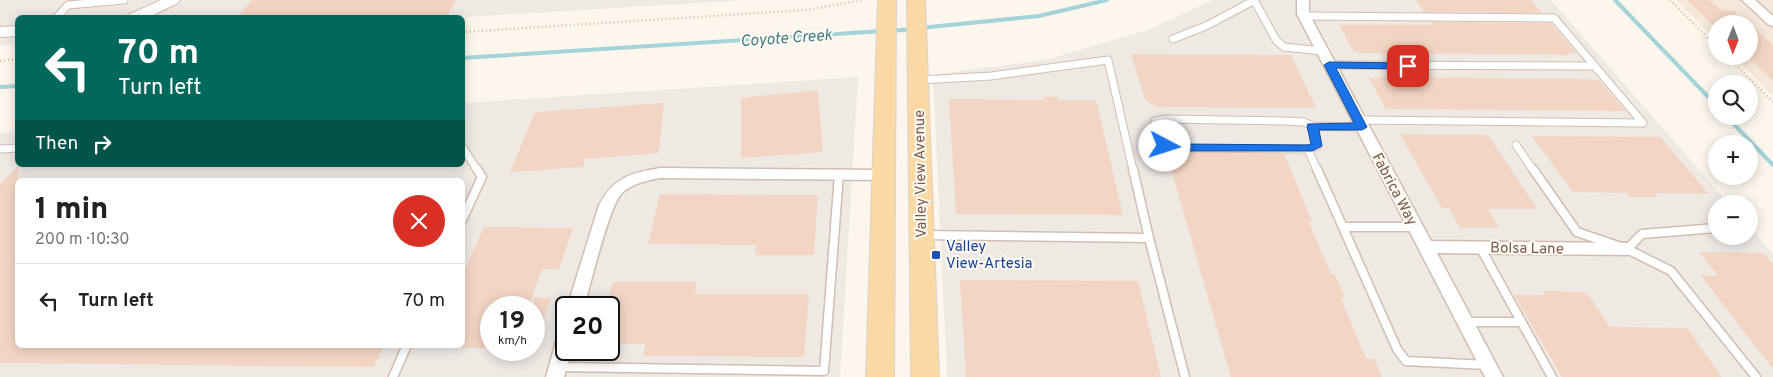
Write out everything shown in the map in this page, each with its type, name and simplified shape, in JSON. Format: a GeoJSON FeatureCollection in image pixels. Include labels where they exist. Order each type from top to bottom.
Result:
{"type":"FeatureCollection","features":[{"type":"Feature","properties":{"kind":"main road","name":"Valley View Avenue"},"geometry":{"type":"LineString","coordinates":[[916,1],[925,377]]}},
{"type":"Feature","properties":{"kind":"main road"},"geometry":{"type":"LineString","coordinates":[[880,377],[887,2]]}},
{"type":"Feature","properties":{"kind":"street"},"geometry":{"type":"LineString","coordinates":[[140,15],[173,0]]}},
{"type":"Feature","properties":{"kind":"street","name":"Fabrica Way"},"geometry":{"type":"LineString","coordinates":[[1302,0],[1304,16],[1491,371]]}},
{"type":"Feature","properties":{"kind":"street"},"geometry":{"type":"LineString","coordinates":[[1748,0],[1773,22]]}},
{"type":"Feature","properties":{"kind":"street"},"geometry":{"type":"LineString","coordinates":[[0,32],[15,31]]}},
{"type":"Feature","properties":{"kind":"street"},"geometry":{"type":"LineString","coordinates":[[579,296],[612,192],[630,180],[660,173],[884,175]]}},
{"type":"Feature","properties":{"kind":"street","name":"Bolsa Lane"},"geometry":{"type":"LineString","coordinates":[[1426,247],[1627,249]]}},
{"type":"Feature","properties":{"kind":"lane"},"geometry":{"type":"LineString","coordinates":[[59,15],[68,5],[124,0]]}},
{"type":"Feature","properties":{"kind":"lane"},"geometry":{"type":"LineString","coordinates":[[1173,39],[1208,24],[1254,0],[1276,40],[1284,47],[1322,51]]}},
{"type":"Feature","properties":{"kind":"lane"},"geometry":{"type":"LineString","coordinates":[[1304,16],[1554,18],[1643,122],[1312,126],[1304,122],[1285,121],[1165,119],[1155,121],[1154,129],[1158,141],[1165,146],[1176,148],[1308,149],[1317,146],[1312,126]]}},
{"type":"Feature","properties":{"kind":"lane"},"geometry":{"type":"LineString","coordinates":[[917,69],[958,80],[1006,76],[1108,60],[1149,238],[1185,377]]}},
{"type":"Feature","properties":{"kind":"lane"},"geometry":{"type":"LineString","coordinates":[[1329,65],[1595,66]]}},
{"type":"Feature","properties":{"kind":"lane"},"geometry":{"type":"LineString","coordinates":[[1516,145],[1577,232],[1627,249],[1671,271],[1756,377]]}},
{"type":"Feature","properties":{"kind":"lane"},"geometry":{"type":"LineString","coordinates":[[0,149],[15,148]]}},
{"type":"Feature","properties":{"kind":"lane"},"geometry":{"type":"LineString","coordinates":[[1308,149],[1397,349],[1406,361],[1491,371]]}},
{"type":"Feature","properties":{"kind":"lane"},"geometry":{"type":"LineString","coordinates":[[465,151],[482,177],[465,214]]}},
{"type":"Feature","properties":{"kind":"lane"},"geometry":{"type":"LineString","coordinates":[[556,372],[696,373],[824,371],[840,174]]}},
{"type":"Feature","properties":{"kind":"lane"},"geometry":{"type":"LineString","coordinates":[[1343,227],[1415,226]]}},
{"type":"Feature","properties":{"kind":"lane"},"geometry":{"type":"LineString","coordinates":[[1627,249],[1642,234],[1708,229]]}},
{"type":"Feature","properties":{"kind":"lane"},"geometry":{"type":"LineString","coordinates":[[921,235],[1149,238]]}},
{"type":"Feature","properties":{"kind":"lane"},"geometry":{"type":"LineString","coordinates":[[1480,247],[1552,377]]}},
{"type":"Feature","properties":{"kind":"lane"},"geometry":{"type":"LineString","coordinates":[[1465,322],[1522,322]]}},
{"type":"Feature","properties":{"kind":"lane"},"geometry":{"type":"LineString","coordinates":[[393,377],[406,348]]}},
{"type":"Feature","properties":{"kind":"path"},"geometry":{"type":"LineString","coordinates":[[465,32],[806,10],[864,0]]}},
{"type":"Feature","properties":{"kind":"path"},"geometry":{"type":"LineString","coordinates":[[1670,0],[1708,38]]}},
{"type":"Feature","properties":{"kind":"path"},"geometry":{"type":"LineString","coordinates":[[0,60],[15,60]]}},
{"type":"Feature","properties":{"kind":"path"},"geometry":{"type":"LineString","coordinates":[[1736,65],[1773,102]]}},
{"type":"Feature","properties":{"kind":"shaded area"},"geometry":{"type":"Polygon","coordinates":[[[0,0],[746,0],[465,17],[465,15],[15,15],[15,44],[0,45],[0,0]]]}},
{"type":"Feature","properties":{"kind":"shaded area"},"geometry":{"type":"Polygon","coordinates":[[[1213,0],[1551,0],[1708,180],[1708,185],[1712,185],[1721,195],[1708,195],[1708,245],[1758,245],[1758,236],[1773,254],[1773,377],[947,377],[933,75],[1045,60],[1148,30],[1213,0]]]}},
{"type":"Feature","properties":{"kind":"shaded area"},"geometry":{"type":"Polygon","coordinates":[[[1676,0],[1773,0],[1773,96],[1758,81],[1758,75],[1752,75],[1742,65],[1758,65],[1758,15],[1708,15],[1708,32],[1676,0]]]}},
{"type":"Feature","properties":{"kind":"shaded area"},"geometry":{"type":"Polygon","coordinates":[[[858,77],[840,377],[0,377],[0,133],[15,132],[15,167],[465,167],[465,103],[858,77]]]}},
{"type":"Feature","properties":{"kind":"building"},"geometry":{"type":"Polygon","coordinates":[[[252,0],[456,0],[448,15],[240,15],[252,0]]]}},
{"type":"Feature","properties":{"kind":"building"},"geometry":{"type":"Polygon","coordinates":[[[1416,0],[1531,0],[1542,13],[1424,12],[1416,0]]]}},
{"type":"Feature","properties":{"kind":"building"},"geometry":{"type":"Polygon","coordinates":[[[1687,0],[1709,0],[1723,11],[1734,11],[1738,15],[1708,15],[1708,20],[1687,0]]]}},
{"type":"Feature","properties":{"kind":"building"},"geometry":{"type":"Polygon","coordinates":[[[1431,22],[1551,23],[1576,53],[1567,53],[1569,55],[1354,52],[1339,25],[1433,25],[1431,22]]]}},
{"type":"Feature","properties":{"kind":"building"},"geometry":{"type":"Polygon","coordinates":[[[1758,31],[1773,45],[1773,81],[1756,65],[1758,65],[1758,31]]]}},
{"type":"Feature","properties":{"kind":"building"},"geometry":{"type":"Polygon","coordinates":[[[1131,54],[1291,55],[1316,108],[1157,107],[1145,100],[1131,54]]]}},
{"type":"Feature","properties":{"kind":"building"},"geometry":{"type":"Polygon","coordinates":[[[1377,77],[1599,80],[1625,111],[1386,109],[1369,78],[1378,79],[1377,77]]]}},
{"type":"Feature","properties":{"kind":"building"},"geometry":{"type":"Polygon","coordinates":[[[818,90],[823,152],[741,158],[741,98],[818,90]]]}},
{"type":"Feature","properties":{"kind":"building"},"geometry":{"type":"Polygon","coordinates":[[[1044,97],[1058,97],[1059,100],[1096,100],[1123,215],[956,214],[949,99],[1044,100],[1044,97]]]}},
{"type":"Feature","properties":{"kind":"building"},"geometry":{"type":"Polygon","coordinates":[[[664,103],[659,153],[585,159],[583,167],[510,172],[535,112],[664,103]]]}},
{"type":"Feature","properties":{"kind":"building"},"geometry":{"type":"Polygon","coordinates":[[[1400,134],[1488,135],[1537,209],[1488,209],[1499,228],[1460,228],[1449,208],[1442,208],[1400,134]]]}},
{"type":"Feature","properties":{"kind":"building"},"geometry":{"type":"Polygon","coordinates":[[[1532,136],[1660,137],[1709,194],[1655,193],[1658,197],[1630,197],[1627,193],[1573,192],[1532,136]]]}},
{"type":"Feature","properties":{"kind":"building"},"geometry":{"type":"Polygon","coordinates":[[[1166,152],[1284,154],[1312,221],[1308,221],[1331,274],[1335,274],[1345,298],[1341,298],[1366,359],[1374,359],[1382,377],[1231,377],[1166,152]]]}},
{"type":"Feature","properties":{"kind":"building"},"geometry":{"type":"Polygon","coordinates":[[[18,167],[18,178],[15,178],[15,348],[383,348],[374,367],[0,363],[0,184],[18,167]]]}},
{"type":"Feature","properties":{"kind":"building"},"geometry":{"type":"Polygon","coordinates":[[[660,194],[818,195],[814,255],[755,255],[756,245],[648,244],[660,194]]]}},
{"type":"Feature","properties":{"kind":"building"},"geometry":{"type":"Polygon","coordinates":[[[484,227],[573,228],[559,269],[542,269],[532,296],[480,296],[480,348],[465,348],[465,270],[484,227]]]}},
{"type":"Feature","properties":{"kind":"building"},"geometry":{"type":"Polygon","coordinates":[[[1699,252],[1763,253],[1773,264],[1773,369],[1700,275],[1718,276],[1699,252]]]}},
{"type":"Feature","properties":{"kind":"building"},"geometry":{"type":"Polygon","coordinates":[[[960,280],[1138,281],[1161,377],[966,377],[960,280]]]}},
{"type":"Feature","properties":{"kind":"building"},"geometry":{"type":"Polygon","coordinates":[[[613,282],[697,282],[695,294],[809,294],[804,357],[643,356],[646,344],[620,344],[620,296],[609,296],[613,282]]]}},
{"type":"Feature","properties":{"kind":"building"},"geometry":{"type":"Polygon","coordinates":[[[1542,291],[1584,292],[1589,296],[1610,327],[1687,328],[1722,377],[1562,377],[1514,295],[1545,295],[1542,291]]]}},
{"type":"Feature","properties":{"kind":"building"},"geometry":{"type":"Polygon","coordinates":[[[545,298],[551,298],[545,316],[545,298]]]}},
{"type":"Feature","properties":{"kind":"waterway","name":"Coyote Creek"},"geometry":{"type":"LineString","coordinates":[[920,28],[1039,16],[1107,0]]}},
{"type":"Feature","properties":{"kind":"waterway"},"geometry":{"type":"LineString","coordinates":[[1615,0],[1708,97]]}},
{"type":"Feature","properties":{"kind":"waterway","name":"Coyote Creek"},"geometry":{"type":"LineString","coordinates":[[890,31],[913,29]]}},
{"type":"Feature","properties":{"kind":"waterway","name":"Coyote Creek"},"geometry":{"type":"LineString","coordinates":[[465,58],[883,31]]}},
{"type":"Feature","properties":{"kind":"waterway","name":"Coyote Creek"},"geometry":{"type":"LineString","coordinates":[[0,87],[15,86]]}},
{"type":"Feature","properties":{"kind":"waterway"},"geometry":{"type":"LineString","coordinates":[[1735,125],[1773,165]]}},
{"type":"Feature","properties":{"kind":"place","name":"Valley View-Artesia"},"geometry":{"type":"Point","coordinates":[936,255]}},
{"type":"Feature","properties":{"kind":"route"},"geometry":{"type":"LineString","coordinates":[[1165,146],[1176,148],[1308,149],[1317,146],[1312,126],[1362,127],[1329,65],[1408,66]]}}]}
